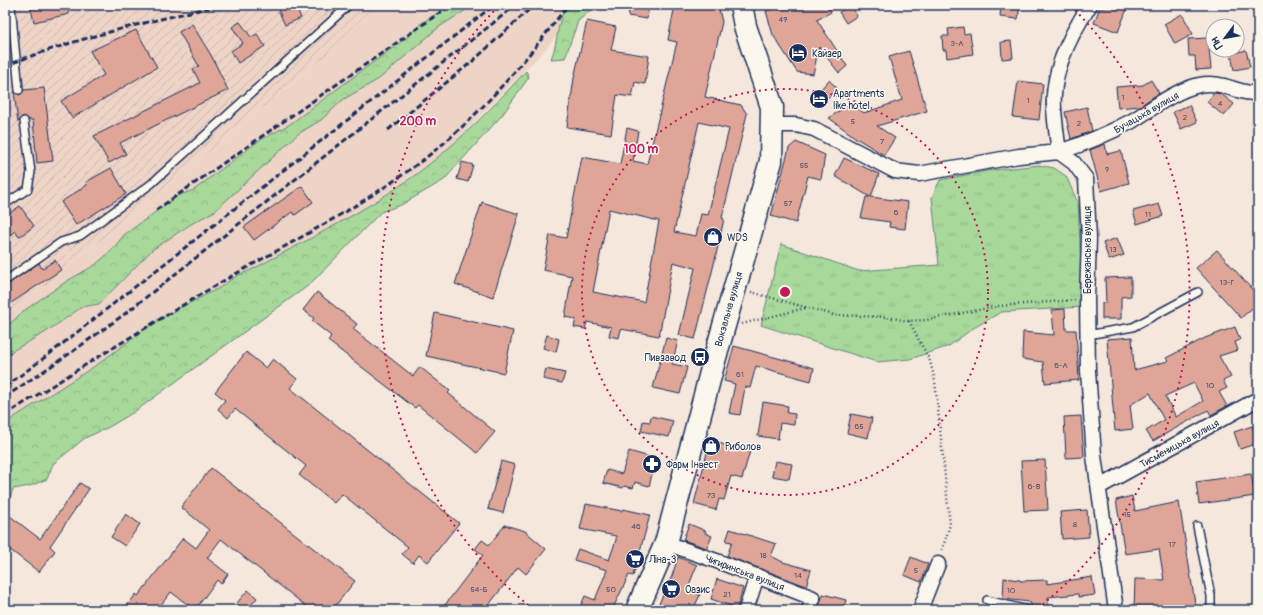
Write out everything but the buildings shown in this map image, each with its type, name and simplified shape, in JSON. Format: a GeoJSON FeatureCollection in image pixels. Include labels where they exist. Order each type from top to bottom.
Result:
{"type":"FeatureCollection","features":[{"type":"Feature","properties":{"kind":"main road","name":"Вокзальна вулиця"},"geometry":{"type":"LineString","coordinates":[[637,610],[666,543],[714,361],[771,161],[772,107],[745,26],[741,5]]}},
{"type":"Feature","properties":{"kind":"street"},"geometry":{"type":"LineString","coordinates":[[772,125],[796,125],[814,129],[895,171],[918,174],[1019,156],[1059,152],[1054,108],[1056,77],[1074,32],[1082,5]]}},
{"type":"Feature","properties":{"kind":"street"},"geometry":{"type":"LineString","coordinates":[[1074,32],[1090,5]]}},
{"type":"Feature","properties":{"kind":"street","name":"Бучацька вулиця"},"geometry":{"type":"LineString","coordinates":[[1059,152],[1095,141],[1178,93],[1199,85],[1220,84],[1252,93],[1258,93]]}},
{"type":"Feature","properties":{"kind":"street","name":"Бережанська вулиця"},"geometry":{"type":"LineString","coordinates":[[1059,152],[1074,163],[1086,179],[1089,238],[1087,335],[1094,456],[1116,610]]}},
{"type":"Feature","properties":{"kind":"street","name":"Тисменицька вулиця"},"geometry":{"type":"LineString","coordinates":[[1099,487],[1258,399]]}},
{"type":"Feature","properties":{"kind":"street","name":"Чигиринська вулиця"},"geometry":{"type":"LineString","coordinates":[[666,543],[812,598],[808,610]]}},
{"type":"Feature","properties":{"kind":"street"},"geometry":{"type":"LineString","coordinates":[[920,610],[938,564]]}},
{"type":"Feature","properties":{"kind":"street"},"geometry":{"type":"LineString","coordinates":[[746,610],[757,576]]}},
{"type":"Feature","properties":{"kind":"lane"},"geometry":{"type":"LineString","coordinates":[[12,5],[19,90]]}},
{"type":"Feature","properties":{"kind":"lane"},"geometry":{"type":"LineString","coordinates":[[5,281],[62,242],[80,236],[151,184],[349,5]]}},
{"type":"Feature","properties":{"kind":"lane"},"geometry":{"type":"LineString","coordinates":[[5,204],[28,189],[31,172],[24,121]]}},
{"type":"Feature","properties":{"kind":"lane"},"geometry":{"type":"LineString","coordinates":[[1087,335],[1134,327],[1198,292]]}},
{"type":"Feature","properties":{"kind":"lane"},"geometry":{"type":"LineString","coordinates":[[1197,526],[1211,596],[1211,610]]}},
{"type":"Feature","properties":{"kind":"lane"},"geometry":{"type":"LineString","coordinates":[[987,600],[1028,610]]}},
{"type":"Feature","properties":{"kind":"path"},"geometry":{"type":"LineString","coordinates":[[744,290],[834,315],[886,317],[909,321],[926,320],[999,306],[1087,300]]}},
{"type":"Feature","properties":{"kind":"path"},"geometry":{"type":"LineString","coordinates":[[741,324],[805,308]]}},
{"type":"Feature","properties":{"kind":"path"},"geometry":{"type":"LineString","coordinates":[[909,321],[930,361],[935,381],[950,525],[938,564]]}},
{"type":"Feature","properties":{"kind":"shaded area"},"geometry":{"type":"Polygon","coordinates":[[[5,5],[375,5],[321,60],[5,318],[5,5]]]}},
{"type":"Feature","properties":{"kind":"shaded area"},"geometry":{"type":"Polygon","coordinates":[[[375,5],[581,5],[544,51],[443,154],[289,261],[5,434],[5,318],[321,60],[375,5]]]}},
{"type":"Feature","properties":{"kind":"green space"},"geometry":{"type":"Polygon","coordinates":[[[450,5],[474,5],[439,27],[379,79],[344,99],[321,120],[298,134],[215,211],[191,224],[152,250],[99,304],[82,307],[46,332],[5,355],[5,329],[22,312],[67,281],[95,265],[111,251],[124,235],[177,196],[194,190],[257,142],[290,124],[406,38],[420,24],[450,5]]]}},
{"type":"Feature","properties":{"kind":"green space"},"geometry":{"type":"Polygon","coordinates":[[[567,5],[597,5],[578,21],[565,58],[551,59],[554,52],[561,18],[567,5]]]}},
{"type":"Feature","properties":{"kind":"green space"},"geometry":{"type":"Polygon","coordinates":[[[526,71],[529,77],[503,114],[444,180],[401,205],[381,212],[309,285],[134,412],[109,427],[85,438],[53,464],[47,479],[30,486],[13,489],[9,501],[5,507],[5,423],[98,364],[168,314],[219,288],[238,275],[249,271],[334,226],[395,189],[415,175],[459,139],[526,71]]]}},
{"type":"Feature","properties":{"kind":"green space"},"geometry":{"type":"Polygon","coordinates":[[[1039,165],[1054,168],[1066,176],[1078,203],[1083,307],[1001,312],[972,329],[949,346],[910,359],[877,362],[761,325],[781,244],[859,271],[939,265],[932,197],[940,180],[986,171],[1039,165]]]}},
{"type":"Feature","properties":{"kind":"railway"},"geometry":{"type":"LineString","coordinates":[[5,66],[85,39],[139,24],[220,5]]}},
{"type":"Feature","properties":{"kind":"railway"},"geometry":{"type":"LineString","coordinates":[[156,210],[451,5]]}},
{"type":"Feature","properties":{"kind":"railway"},"geometry":{"type":"LineString","coordinates":[[5,387],[52,352],[494,5]]}},
{"type":"Feature","properties":{"kind":"railway"},"geometry":{"type":"LineString","coordinates":[[5,397],[72,352],[126,313],[516,5]]}},
{"type":"Feature","properties":{"kind":"railway"},"geometry":{"type":"LineString","coordinates":[[388,130],[474,60],[534,5]]}},
{"type":"Feature","properties":{"kind":"railway"},"geometry":{"type":"LineString","coordinates":[[5,415],[213,287],[335,218],[395,180],[424,159],[451,137],[498,90],[527,57],[568,5]]}},
{"type":"Feature","properties":{"kind":"place","name":"Кайзер"},"geometry":{"type":"Point","coordinates":[798,53]}},
{"type":"Feature","properties":{"kind":"place","name":"Apartments like hotel"},"geometry":{"type":"Point","coordinates":[819,99]}},
{"type":"Feature","properties":{"kind":"place","name":"WDS"},"geometry":{"type":"Point","coordinates":[713,237]}},
{"type":"Feature","properties":{"kind":"place","name":"Пивзавод"},"geometry":{"type":"Point","coordinates":[700,357]}},
{"type":"Feature","properties":{"kind":"place","name":"Риболов"},"geometry":{"type":"Point","coordinates":[711,446]}},
{"type":"Feature","properties":{"kind":"place","name":"Фарм Інвест"},"geometry":{"type":"Point","coordinates":[652,464]}},
{"type":"Feature","properties":{"kind":"place","name":"Ліна-3"},"geometry":{"type":"Point","coordinates":[635,559]}},
{"type":"Feature","properties":{"kind":"place","name":"Оазис"},"geometry":{"type":"Point","coordinates":[671,589]}}]}
